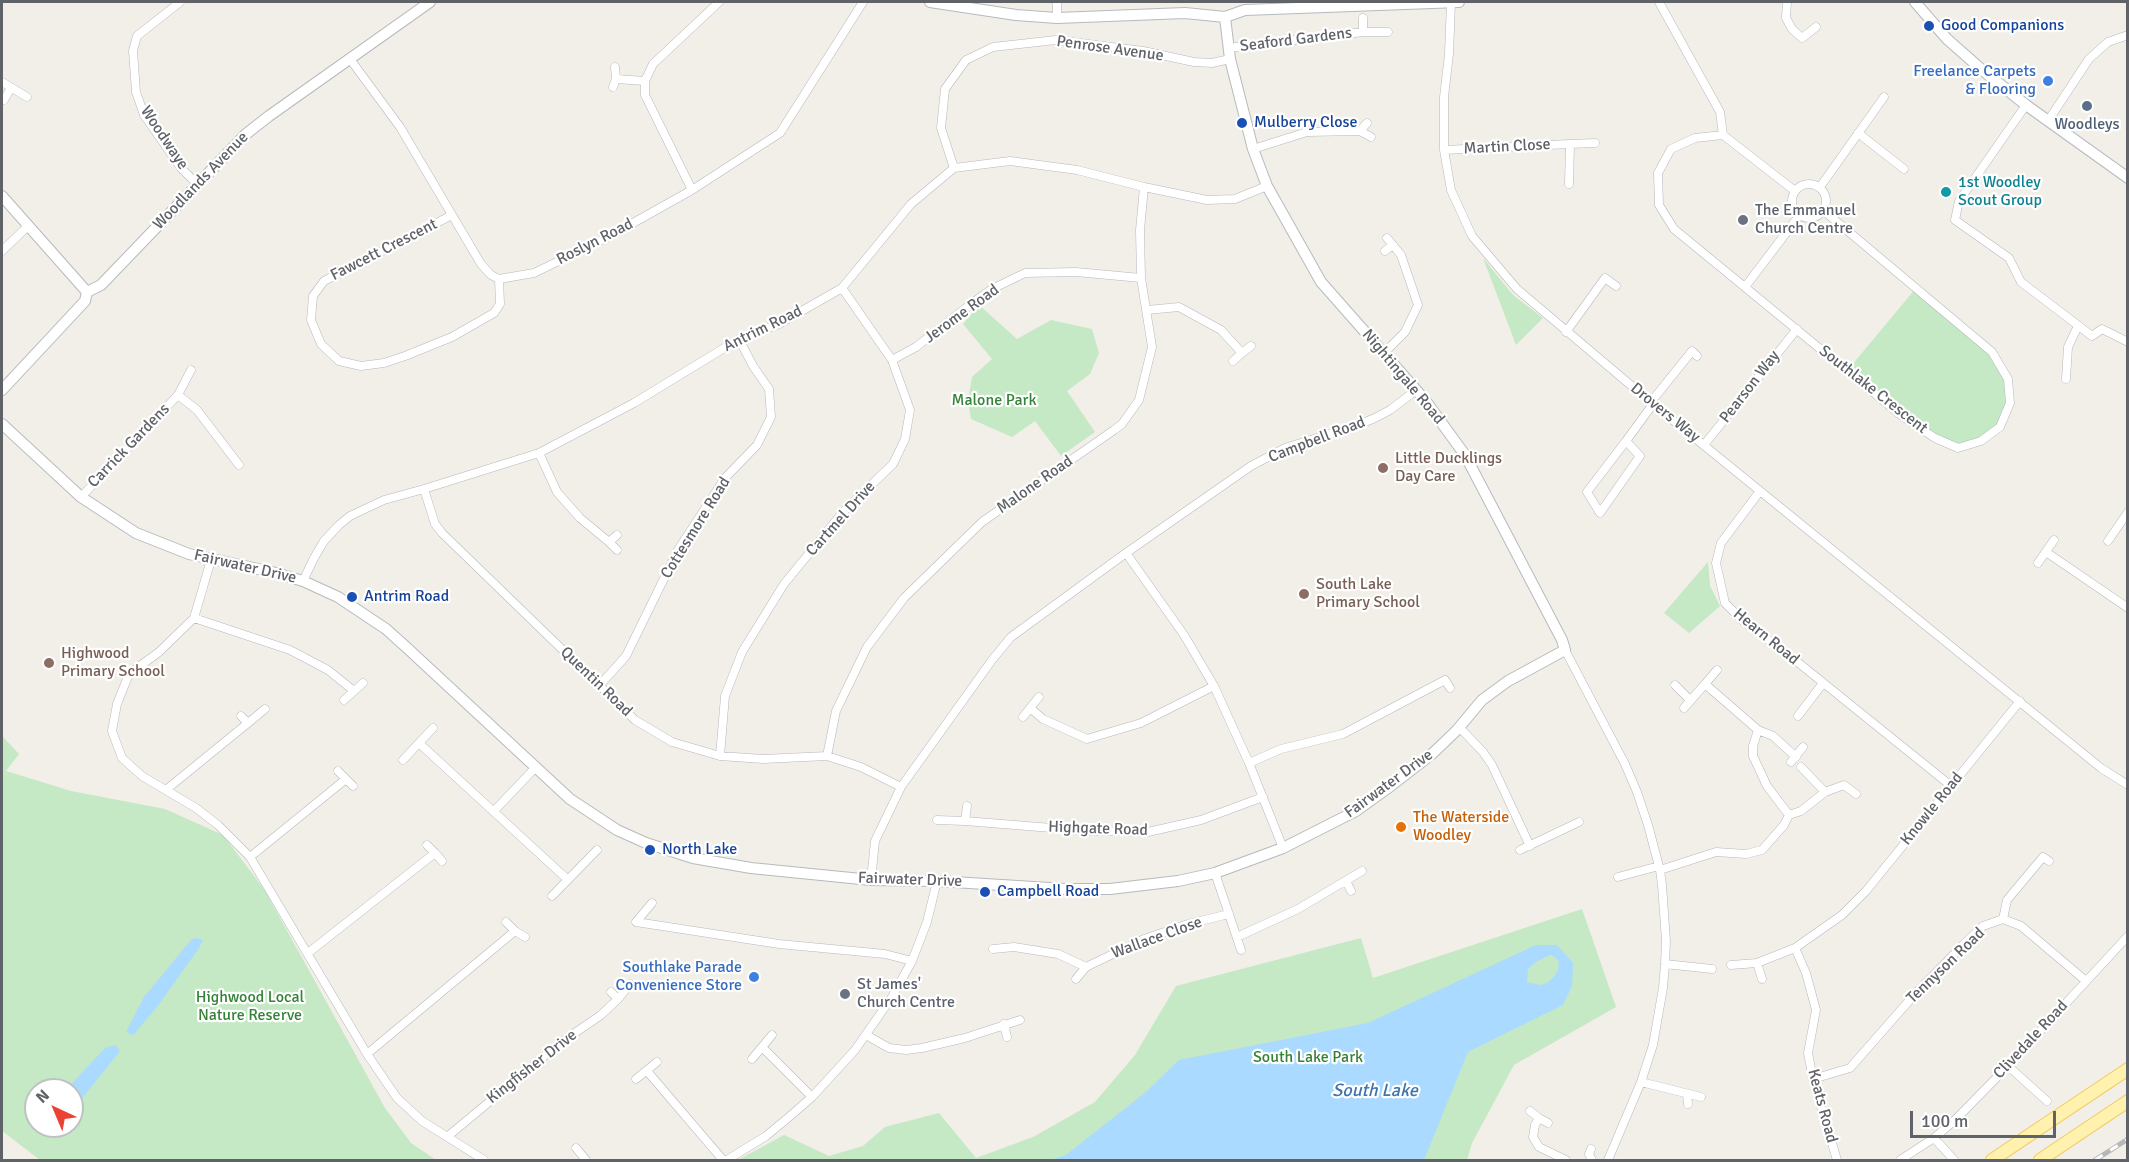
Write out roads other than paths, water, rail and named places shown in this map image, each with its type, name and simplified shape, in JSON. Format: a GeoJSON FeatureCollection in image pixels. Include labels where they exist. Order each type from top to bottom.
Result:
{"type":"FeatureCollection","features":[{"type":"Feature","properties":{"kind":"main road"},"geometry":{"type":"LineString","coordinates":[[1992,1161],[2127,1070]]}},
{"type":"Feature","properties":{"kind":"main road"},"geometry":{"type":"LineString","coordinates":[[2040,1161],[2127,1101]]}},
{"type":"Feature","properties":{"kind":"street","name":"Woodwaye"},"geometry":{"type":"LineString","coordinates":[[180,2],[137,36],[133,51],[136,92],[144,115],[181,168],[197,184]]}},
{"type":"Feature","properties":{"kind":"street","name":"Woodlands Avenue"},"geometry":{"type":"LineString","coordinates":[[2,390],[80,308],[87,292],[101,285],[246,134],[430,2]]}},
{"type":"Feature","properties":{"kind":"street"},"geometry":{"type":"LineString","coordinates":[[692,190],[645,95],[645,81],[653,64],[719,2]]}},
{"type":"Feature","properties":{"kind":"street","name":"Roslyn Road"},"geometry":{"type":"LineString","coordinates":[[499,279],[534,273],[608,237],[692,190],[780,133],[863,2]]}},
{"type":"Feature","properties":{"kind":"street"},"geometry":{"type":"LineString","coordinates":[[930,2],[1016,15],[1057,18],[1185,13],[1225,16],[1245,6],[1459,2]]}},
{"type":"Feature","properties":{"kind":"street"},"geometry":{"type":"LineString","coordinates":[[1057,2],[1057,18]]}},
{"type":"Feature","properties":{"kind":"street","name":"Drovers Way"},"geometry":{"type":"LineString","coordinates":[[1451,2],[1449,54],[1444,97],[1444,150],[1451,189],[1472,236],[1517,289],[1704,446],[2101,768],[2126,782]]}},
{"type":"Feature","properties":{"kind":"street"},"geometry":{"type":"LineString","coordinates":[[1659,2],[1720,112],[1723,135],[1795,191]]}},
{"type":"Feature","properties":{"kind":"street"},"geometry":{"type":"LineString","coordinates":[[1787,2],[1786,18],[1792,29],[1802,38],[1816,27]]}},
{"type":"Feature","properties":{"kind":"street"},"geometry":{"type":"LineString","coordinates":[[1915,2],[1947,39],[1981,69],[2026,105],[2127,177]]}},
{"type":"Feature","properties":{"kind":"street","name":"Nightingale Road"},"geometry":{"type":"LineString","coordinates":[[1225,16],[1229,54],[1253,149],[1267,186],[1321,282],[1425,400],[1465,455],[1625,764],[1644,814],[1660,868],[1665,919],[1663,988],[1653,1045],[1641,1082],[1608,1161]]}},
{"type":"Feature","properties":{"kind":"street","name":"Seaford Gardens"},"geometry":{"type":"LineString","coordinates":[[1363,18],[1363,32]]}},
{"type":"Feature","properties":{"kind":"street","name":"Seaford Gardens"},"geometry":{"type":"LineString","coordinates":[[1229,54],[1363,32],[1388,32]]}},
{"type":"Feature","properties":{"kind":"street"},"geometry":{"type":"LineString","coordinates":[[2048,121],[2089,59],[2108,42],[2127,35]]}},
{"type":"Feature","properties":{"kind":"street","name":"Penrose Avenue"},"geometry":{"type":"LineString","coordinates":[[954,168],[941,128],[945,89],[966,60],[993,47],[1056,40],[1143,51],[1194,62],[1212,63],[1229,54]]}},
{"type":"Feature","properties":{"kind":"street"},"geometry":{"type":"LineString","coordinates":[[350,59],[400,127],[481,264],[491,275],[499,279]]}},
{"type":"Feature","properties":{"kind":"street"},"geometry":{"type":"LineString","coordinates":[[613,87],[616,79],[615,67]]}},
{"type":"Feature","properties":{"kind":"street"},"geometry":{"type":"LineString","coordinates":[[616,79],[645,81]]}},
{"type":"Feature","properties":{"kind":"street"},"geometry":{"type":"LineString","coordinates":[[2,82],[27,97]]}},
{"type":"Feature","properties":{"kind":"street"},"geometry":{"type":"LineString","coordinates":[[4,100],[11,88]]}},
{"type":"Feature","properties":{"kind":"street"},"geometry":{"type":"LineString","coordinates":[[1820,187],[1884,97]]}},
{"type":"Feature","properties":{"kind":"street"},"geometry":{"type":"LineString","coordinates":[[2026,105],[1959,201],[1955,220],[2008,258],[2020,282],[2092,336],[2102,329],[2127,342]]}},
{"type":"Feature","properties":{"kind":"street"},"geometry":{"type":"LineString","coordinates":[[1360,131],[1367,123]]}},
{"type":"Feature","properties":{"kind":"street"},"geometry":{"type":"LineString","coordinates":[[1253,149],[1306,132],[1360,131],[1371,137]]}},
{"type":"Feature","properties":{"kind":"street"},"geometry":{"type":"LineString","coordinates":[[1858,133],[1904,169]]}},
{"type":"Feature","properties":{"kind":"street","name":"Southlake Crescent"},"geometry":{"type":"LineString","coordinates":[[1723,135],[1695,138],[1671,149],[1658,173],[1659,205],[1674,229],[1902,416],[1935,438],[1958,448],[1981,441],[2000,427],[2010,403],[2008,379],[1992,352],[1824,211]]}},
{"type":"Feature","properties":{"kind":"street","name":"Martin Close"},"geometry":{"type":"LineString","coordinates":[[1444,150],[1595,143]]}},
{"type":"Feature","properties":{"kind":"street","name":"Martin Close"},"geometry":{"type":"LineString","coordinates":[[1569,184],[1570,144]]}},
{"type":"Feature","properties":{"kind":"street"},"geometry":{"type":"LineString","coordinates":[[954,168],[1010,160],[1077,170],[1207,200],[1235,199],[1267,186]]}},
{"type":"Feature","properties":{"kind":"street","name":"Antrim Road"},"geometry":{"type":"LineString","coordinates":[[303,581],[324,541],[350,516],[384,500],[538,453],[634,403],[739,339],[779,324],[842,288],[911,204],[954,168]]}},
{"type":"Feature","properties":{"kind":"street"},"geometry":{"type":"LineString","coordinates":[[1806,184],[1820,187],[1827,200],[1824,211],[1812,219],[1799,216],[1792,205],[1795,191],[1806,184]]}},
{"type":"Feature","properties":{"kind":"street","name":"Malone Road"},"geometry":{"type":"LineString","coordinates":[[827,756],[836,711],[861,658],[904,598],[982,522],[1122,424],[1139,400],[1152,347],[1148,310],[1141,278],[1140,230],[1144,187]]}},
{"type":"Feature","properties":{"kind":"street"},"geometry":{"type":"LineString","coordinates":[[2,196],[87,292]]}},
{"type":"Feature","properties":{"kind":"street","name":"Fawcett Crescent"},"geometry":{"type":"LineString","coordinates":[[452,214],[324,280],[312,296],[311,320],[321,344],[339,361],[361,366],[384,363],[405,356],[452,337],[494,313],[500,304],[499,279]]}},
{"type":"Feature","properties":{"kind":"street"},"geometry":{"type":"LineString","coordinates":[[1745,287],[1799,216]]}},
{"type":"Feature","properties":{"kind":"street"},"geometry":{"type":"LineString","coordinates":[[2,250],[28,226]]}},
{"type":"Feature","properties":{"kind":"street"},"geometry":{"type":"LineString","coordinates":[[1384,353],[1404,332],[1418,305],[1401,255],[1390,242],[1385,251]]}},
{"type":"Feature","properties":{"kind":"street","name":"Jerome Road"},"geometry":{"type":"LineString","coordinates":[[892,360],[916,347],[992,289],[1025,273],[1076,272],[1141,278]]}},
{"type":"Feature","properties":{"kind":"street"},"geometry":{"type":"LineString","coordinates":[[1566,332],[1605,278],[1616,286]]}},
{"type":"Feature","properties":{"kind":"street","name":"Cartmel Drive"},"geometry":{"type":"LineString","coordinates":[[720,756],[725,696],[742,652],[784,584],[843,512],[893,464],[905,439],[910,410],[892,360],[842,288]]}},
{"type":"Feature","properties":{"kind":"street"},"geometry":{"type":"LineString","coordinates":[[1148,310],[1179,307],[1221,330],[1242,353]]}},
{"type":"Feature","properties":{"kind":"street"},"geometry":{"type":"LineString","coordinates":[[2066,379],[2068,347],[2078,326]]}},
{"type":"Feature","properties":{"kind":"street","name":"Pearson Way"},"geometry":{"type":"LineString","coordinates":[[1704,446],[1797,329]]}},
{"type":"Feature","properties":{"kind":"street","name":"Cottesmore Road"},"geometry":{"type":"LineString","coordinates":[[599,686],[626,656],[678,550],[724,478],[757,445],[771,417],[769,389],[753,366],[739,339]]}},
{"type":"Feature","properties":{"kind":"street"},"geometry":{"type":"LineString","coordinates":[[1233,361],[1251,346]]}},
{"type":"Feature","properties":{"kind":"street"},"geometry":{"type":"LineString","coordinates":[[1626,441],[1640,456],[1601,514],[1587,492],[1692,351]]}},
{"type":"Feature","properties":{"kind":"street","name":"Carrick Gardens"},"geometry":{"type":"LineString","coordinates":[[81,497],[178,395],[191,370]]}},
{"type":"Feature","properties":{"kind":"street","name":"Campbell Road"},"geometry":{"type":"LineString","coordinates":[[871,880],[875,841],[901,787],[1011,637],[1251,466],[1285,448],[1375,418],[1415,391]]}},
{"type":"Feature","properties":{"kind":"street","name":"Carrick Gardens"},"geometry":{"type":"LineString","coordinates":[[178,395],[197,410],[239,465]]}},
{"type":"Feature","properties":{"kind":"street","name":"Fairwater Drive"},"geometry":{"type":"LineString","coordinates":[[2,424],[81,497],[136,534],[189,554],[303,581],[338,597],[386,629],[570,799],[617,830],[646,843],[693,858],[751,868],[871,880],[937,881],[1066,889],[1110,889],[1178,881],[1215,873],[1283,848],[1338,821],[1369,802],[1433,753],[1480,702],[1508,681],[1565,650]]}},
{"type":"Feature","properties":{"kind":"street"},"geometry":{"type":"LineString","coordinates":[[538,453],[557,492],[580,518],[617,550]]}},
{"type":"Feature","properties":{"kind":"street","name":"Quentin Road"},"geometry":{"type":"LineString","coordinates":[[424,489],[433,519],[442,533],[635,720],[672,742],[720,756],[763,759],[827,756],[861,767],[901,787]]}},
{"type":"Feature","properties":{"kind":"street","name":"Hearn Road"},"geometry":{"type":"LineString","coordinates":[[1760,491],[1721,543],[1716,563],[1725,603],[1743,621],[1950,785]]}},
{"type":"Feature","properties":{"kind":"street"},"geometry":{"type":"LineString","coordinates":[[2108,542],[2127,512]]}},
{"type":"Feature","properties":{"kind":"street"},"geometry":{"type":"LineString","coordinates":[[609,542],[617,535]]}},
{"type":"Feature","properties":{"kind":"street"},"geometry":{"type":"LineString","coordinates":[[2038,563],[2054,540]]}},
{"type":"Feature","properties":{"kind":"street"},"geometry":{"type":"LineString","coordinates":[[2046,552],[2127,608]]}},
{"type":"Feature","properties":{"kind":"street"},"geometry":{"type":"LineString","coordinates":[[1126,553],[1184,635],[1214,686],[1249,763],[1283,848]]}},
{"type":"Feature","properties":{"kind":"street"},"geometry":{"type":"LineString","coordinates":[[211,560],[194,618],[159,652],[129,674],[117,704],[112,731],[122,758],[142,776],[167,789],[218,825],[250,857],[367,1054],[397,1098],[422,1121],[484,1161]]}},
{"type":"Feature","properties":{"kind":"street"},"geometry":{"type":"LineString","coordinates":[[194,618],[290,650],[328,670],[354,691]]}},
{"type":"Feature","properties":{"kind":"street"},"geometry":{"type":"LineString","coordinates":[[1684,708],[1717,670]]}},
{"type":"Feature","properties":{"kind":"street"},"geometry":{"type":"LineString","coordinates":[[1249,763],[1281,748],[1343,734],[1445,680],[1450,688]]}},
{"type":"Feature","properties":{"kind":"street"},"geometry":{"type":"LineString","coordinates":[[344,700],[363,683]]}},
{"type":"Feature","properties":{"kind":"street"},"geometry":{"type":"LineString","coordinates":[[1798,716],[1823,683]]}},
{"type":"Feature","properties":{"kind":"street"},"geometry":{"type":"LineString","coordinates":[[1705,684],[1758,730],[1773,736],[1793,759],[1803,747]]}},
{"type":"Feature","properties":{"kind":"street"},"geometry":{"type":"LineString","coordinates":[[1030,708],[1043,719],[1087,739],[1141,723],[1214,686]]}},
{"type":"Feature","properties":{"kind":"street"},"geometry":{"type":"LineString","coordinates":[[1675,686],[1690,700]]}},
{"type":"Feature","properties":{"kind":"street"},"geometry":{"type":"LineString","coordinates":[[1023,717],[1039,697]]}},
{"type":"Feature","properties":{"kind":"street","name":"Knowle Road"},"geometry":{"type":"LineString","coordinates":[[1731,965],[1757,963],[1795,948],[1842,915],[1866,891],[2020,701]]}},
{"type":"Feature","properties":{"kind":"street"},"geometry":{"type":"LineString","coordinates":[[167,789],[265,709]]}},
{"type":"Feature","properties":{"kind":"street"},"geometry":{"type":"LineString","coordinates":[[241,716],[248,723]]}},
{"type":"Feature","properties":{"kind":"street"},"geometry":{"type":"LineString","coordinates":[[1459,727],[1478,746],[1492,765],[1530,846]]}},
{"type":"Feature","properties":{"kind":"street"},"geometry":{"type":"LineString","coordinates":[[403,760],[433,728]]}},
{"type":"Feature","properties":{"kind":"street"},"geometry":{"type":"LineString","coordinates":[[1758,730],[1753,746],[1753,756],[1767,786],[1789,815]]}},
{"type":"Feature","properties":{"kind":"street"},"geometry":{"type":"LineString","coordinates":[[420,744],[567,879]]}},
{"type":"Feature","properties":{"kind":"street"},"geometry":{"type":"LineString","coordinates":[[1801,767],[1825,792]]}},
{"type":"Feature","properties":{"kind":"street"},"geometry":{"type":"LineString","coordinates":[[494,811],[535,768]]}},
{"type":"Feature","properties":{"kind":"street"},"geometry":{"type":"LineString","coordinates":[[338,771],[353,786]]}},
{"type":"Feature","properties":{"kind":"street"},"geometry":{"type":"LineString","coordinates":[[250,857],[346,779]]}},
{"type":"Feature","properties":{"kind":"street"},"geometry":{"type":"LineString","coordinates":[[1618,877],[1716,852],[1746,854],[1762,850],[1784,825],[1789,815],[1801,811],[1825,792],[1844,784],[1856,794]]}},
{"type":"Feature","properties":{"kind":"street","name":"Highgate Road"},"geometry":{"type":"LineString","coordinates":[[937,820],[1089,831],[1148,832],[1201,820],[1263,797]]}},
{"type":"Feature","properties":{"kind":"street"},"geometry":{"type":"LineString","coordinates":[[965,821],[967,806]]}},
{"type":"Feature","properties":{"kind":"street"},"geometry":{"type":"LineString","coordinates":[[1520,850],[1579,822]]}},
{"type":"Feature","properties":{"kind":"street"},"geometry":{"type":"LineString","coordinates":[[427,845],[442,861]]}},
{"type":"Feature","properties":{"kind":"street"},"geometry":{"type":"LineString","coordinates":[[552,896],[597,850]]}},
{"type":"Feature","properties":{"kind":"street"},"geometry":{"type":"LineString","coordinates":[[308,953],[435,853]]}},
{"type":"Feature","properties":{"kind":"street"},"geometry":{"type":"LineString","coordinates":[[2003,919],[2007,900],[2043,857]]}},
{"type":"Feature","properties":{"kind":"street"},"geometry":{"type":"LineString","coordinates":[[1237,937],[1298,909],[1362,871]]}},
{"type":"Feature","properties":{"kind":"street"},"geometry":{"type":"LineString","coordinates":[[1215,873],[1241,950]]}},
{"type":"Feature","properties":{"kind":"street"},"geometry":{"type":"LineString","coordinates":[[1346,880],[1351,891]]}},
{"type":"Feature","properties":{"kind":"street"},"geometry":{"type":"LineString","coordinates":[[646,1071],[725,1161],[765,1136],[812,1097],[838,1070],[892,997],[912,961],[927,922],[937,881]]}},
{"type":"Feature","properties":{"kind":"street"},"geometry":{"type":"LineString","coordinates":[[652,903],[636,922],[779,944],[885,954],[912,961]]}},
{"type":"Feature","properties":{"kind":"street","name":"Wallace Close"},"geometry":{"type":"LineString","coordinates":[[1076,979],[1086,967],[1144,939],[1188,924],[1229,914]]}},
{"type":"Feature","properties":{"kind":"street","name":"Tennyson Road"},"geometry":{"type":"LineString","coordinates":[[1813,1079],[1850,1068],[1915,994],[1983,926],[2003,919],[2021,926],[2086,981]]}},
{"type":"Feature","properties":{"kind":"street"},"geometry":{"type":"LineString","coordinates":[[506,922],[525,937]]}},
{"type":"Feature","properties":{"kind":"street"},"geometry":{"type":"LineString","coordinates":[[367,1054],[515,931]]}},
{"type":"Feature","properties":{"kind":"street","name":"Clivedale Road"},"geometry":{"type":"LineString","coordinates":[[1900,1161],[1934,1138],[1955,1120],[2127,936]]}},
{"type":"Feature","properties":{"kind":"street"},"geometry":{"type":"LineString","coordinates":[[993,949],[1014,947],[1058,954],[1086,967]]}},
{"type":"Feature","properties":{"kind":"street","name":"Keats Road"},"geometry":{"type":"LineString","coordinates":[[1795,948],[1806,973],[1816,1010],[1808,1053],[1813,1079],[1837,1161]]}},
{"type":"Feature","properties":{"kind":"street"},"geometry":{"type":"LineString","coordinates":[[1757,963],[1762,979]]}},
{"type":"Feature","properties":{"kind":"street"},"geometry":{"type":"LineString","coordinates":[[1665,964],[1712,969]]}},
{"type":"Feature","properties":{"kind":"street","name":"Kingfisher Drive"},"geometry":{"type":"LineString","coordinates":[[447,1137],[518,1076],[601,1015],[630,984]]}},
{"type":"Feature","properties":{"kind":"street"},"geometry":{"type":"LineString","coordinates":[[611,992],[618,999]]}},
{"type":"Feature","properties":{"kind":"street"},"geometry":{"type":"LineString","coordinates":[[866,1035],[890,1048],[906,1050],[965,1038],[1020,1020]]}},
{"type":"Feature","properties":{"kind":"street"},"geometry":{"type":"LineString","coordinates":[[1004,1024],[1007,1036]]}},
{"type":"Feature","properties":{"kind":"street"},"geometry":{"type":"LineString","coordinates":[[752,1059],[772,1035]]}},
{"type":"Feature","properties":{"kind":"street"},"geometry":{"type":"LineString","coordinates":[[762,1047],[812,1097]]}},
{"type":"Feature","properties":{"kind":"street"},"geometry":{"type":"LineString","coordinates":[[636,1079],[657,1062]]}},
{"type":"Feature","properties":{"kind":"street"},"geometry":{"type":"LineString","coordinates":[[2007,1066],[2047,1101]]}},
{"type":"Feature","properties":{"kind":"street"},"geometry":{"type":"LineString","coordinates":[[1641,1082],[1701,1097]]}},
{"type":"Feature","properties":{"kind":"street"},"geometry":{"type":"LineString","coordinates":[[1687,1094],[1688,1104]]}},
{"type":"Feature","properties":{"kind":"street"},"geometry":{"type":"LineString","coordinates":[[1530,1111],[1548,1123]]}},
{"type":"Feature","properties":{"kind":"street"},"geometry":{"type":"LineString","coordinates":[[1539,1118],[1533,1137],[1539,1147],[1566,1161]]}},
{"type":"Feature","properties":{"kind":"street"},"geometry":{"type":"LineString","coordinates":[[1934,1138],[1954,1161]]}},
{"type":"Feature","properties":{"kind":"street"},"geometry":{"type":"LineString","coordinates":[[576,1148],[584,1160]]}},
{"type":"Feature","properties":{"kind":"street"},"geometry":{"type":"LineString","coordinates":[[1591,1149],[1589,1154],[1592,1161]]}},
{"type":"Feature","properties":{"kind":"water"},"geometry":{"type":"Polygon","coordinates":[[[192,939],[203,940],[199,948],[157,1007],[133,1035],[126,1032],[144,997],[192,939]]]}},
{"type":"Feature","properties":{"kind":"water","name":"South Lake"},"geometry":{"type":"Polygon","coordinates":[[[1536,945],[1557,945],[1573,963],[1572,986],[1563,1005],[1468,1052],[1424,1160],[1051,1160],[1066,1155],[1146,1092],[1179,1060],[1368,1023],[1536,945]],[[1550,955],[1528,969],[1527,982],[1540,985],[1554,977],[1559,962],[1550,955]]]}},
{"type":"Feature","properties":{"kind":"water"},"geometry":{"type":"Polygon","coordinates":[[[115,1045],[120,1051],[84,1096],[84,1078],[77,1078],[105,1048],[115,1045]]]}},
{"type":"Feature","properties":{"kind":"railway"},"geometry":{"type":"LineString","coordinates":[[2095,1160],[2128,1139]]}},
{"type":"Feature","properties":{"kind":"place","name":"Good Companions"},"geometry":{"type":"Point","coordinates":[1929,26]}},
{"type":"Feature","properties":{"kind":"place","name":"Freelance Carpets & Flooring"},"geometry":{"type":"Point","coordinates":[2048,81]}},
{"type":"Feature","properties":{"kind":"place","name":"Woodleys"},"geometry":{"type":"Point","coordinates":[2087,106]}},
{"type":"Feature","properties":{"kind":"place","name":"Mulberry Close"},"geometry":{"type":"Point","coordinates":[1242,123]}},
{"type":"Feature","properties":{"kind":"place","name":"1st Woodley Scout Group"},"geometry":{"type":"Point","coordinates":[1946,192]}},
{"type":"Feature","properties":{"kind":"place","name":"The Emmanuel Church Centre"},"geometry":{"type":"Point","coordinates":[1743,220]}},
{"type":"Feature","properties":{"kind":"place","name":"Little Ducklings Day Care"},"geometry":{"type":"Point","coordinates":[1383,468]}},
{"type":"Feature","properties":{"kind":"place","name":"South Lake Primary School"},"geometry":{"type":"Point","coordinates":[1304,594]}},
{"type":"Feature","properties":{"kind":"place","name":"Antrim Road"},"geometry":{"type":"Point","coordinates":[352,597]}},
{"type":"Feature","properties":{"kind":"place","name":"Highwood Primary School"},"geometry":{"type":"Point","coordinates":[49,663]}},
{"type":"Feature","properties":{"kind":"place","name":"The Waterside Woodley"},"geometry":{"type":"Point","coordinates":[1401,827]}},
{"type":"Feature","properties":{"kind":"place","name":"North Lake"},"geometry":{"type":"Point","coordinates":[650,850]}},
{"type":"Feature","properties":{"kind":"place","name":"Campbell Road"},"geometry":{"type":"Point","coordinates":[985,892]}},
{"type":"Feature","properties":{"kind":"place","name":"Southlake Parade Convenience Store"},"geometry":{"type":"Point","coordinates":[754,977]}},
{"type":"Feature","properties":{"kind":"place","name":"St James' Church Centre"},"geometry":{"type":"Point","coordinates":[845,994]}},
{"type":"Feature","properties":{"kind":"park label","name":"Malone Park"},"geometry":{"type":"Point","coordinates":[994,401]}},
{"type":"Feature","properties":{"kind":"park label","name":"Highwood Local Nature Reserve"},"geometry":{"type":"Point","coordinates":[250,1007]}},
{"type":"Feature","properties":{"kind":"park label","name":"South Lake Park"},"geometry":{"type":"Point","coordinates":[1308,1058]}}]}
